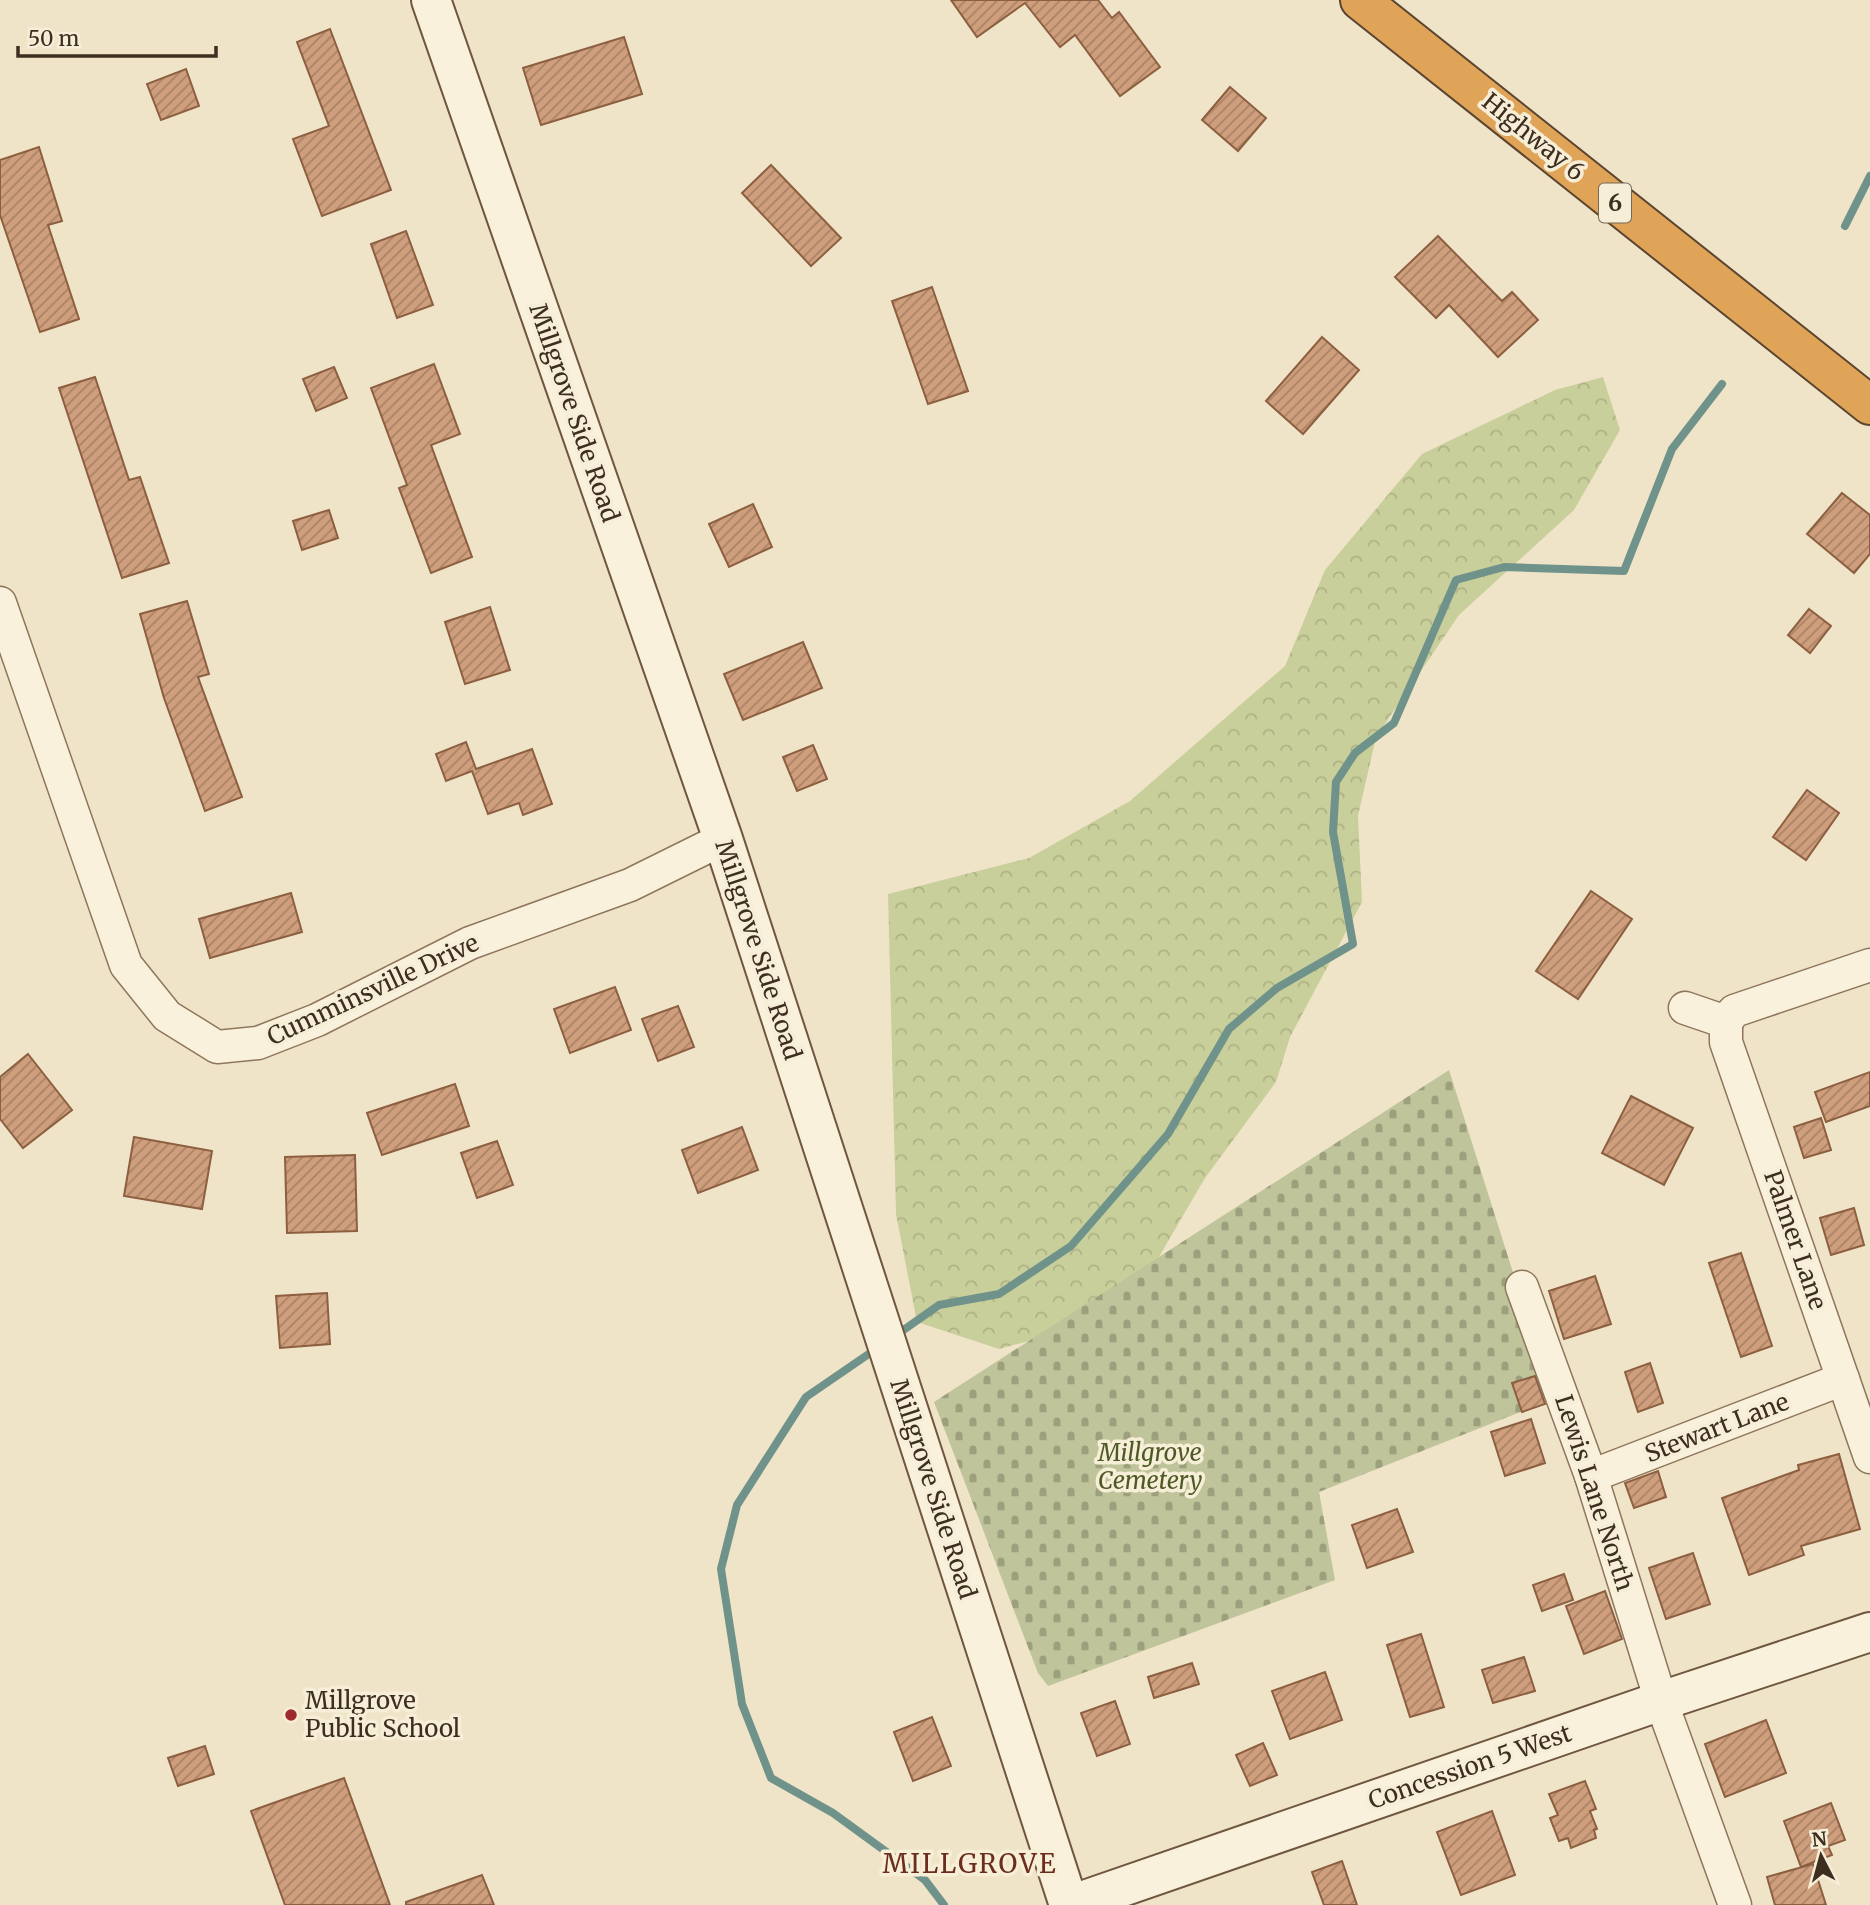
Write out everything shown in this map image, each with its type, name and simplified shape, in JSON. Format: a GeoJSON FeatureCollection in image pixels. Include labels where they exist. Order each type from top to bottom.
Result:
{"type":"FeatureCollection","features":[{"type":"Feature","properties":{"kind":"highway","name":"Highway 6"},"geometry":{"type":"LineString","coordinates":[[1360,0],[1870,405]]}},
{"type":"Feature","properties":{"kind":"main road","name":"Millgrove Side Road"},"geometry":{"type":"LineString","coordinates":[[430,0],[723,839],[1069,1905]]}},
{"type":"Feature","properties":{"kind":"main road","name":"Concession 5 West"},"geometry":{"type":"LineString","coordinates":[[1069,1905],[1661,1701],[1870,1632]]}},
{"type":"Feature","properties":{"kind":"street","name":"Cumminsville Drive"},"geometry":{"type":"LineString","coordinates":[[0,603],[125,965],[167,1016],[217,1047],[258,1043],[317,1020],[470,943],[630,885],[723,839]]}},
{"type":"Feature","properties":{"kind":"street"},"geometry":{"type":"LineString","coordinates":[[1685,1008],[1726,1021],[1734,1011],[1870,965]]}},
{"type":"Feature","properties":{"kind":"street","name":"Palmer Lane"},"geometry":{"type":"LineString","coordinates":[[1726,1021],[1726,1042],[1870,1457]]}},
{"type":"Feature","properties":{"kind":"street","name":"Lewis Lane North"},"geometry":{"type":"LineString","coordinates":[[1522,1287],[1591,1476],[1661,1701],[1735,1905]]}},
{"type":"Feature","properties":{"kind":"street","name":"Stewart Lane"},"geometry":{"type":"LineString","coordinates":[[1591,1476],[1843,1380]]}},
{"type":"Feature","properties":{"kind":"green space"},"geometry":{"type":"Polygon","coordinates":[[[1603,377],[1620,430],[1574,510],[1459,615],[1376,737],[1358,816],[1362,902],[1290,1037],[1276,1082],[1205,1178],[1125,1315],[999,1349],[917,1322],[896,1214],[888,894],[1029,858],[1130,801],[1285,666],[1325,570],[1422,454],[1555,390],[1603,377]]]}},
{"type":"Feature","properties":{"kind":"green space","name":"Millgrove Cemetery"},"geometry":{"type":"Polygon","coordinates":[[[1449,1070],[1553,1399],[1319,1492],[1335,1580],[1048,1686],[1038,1673],[934,1402],[1449,1070]]]}},
{"type":"Feature","properties":{"kind":"building"},"geometry":{"type":"Polygon","coordinates":[[[951,0],[1098,0],[1112,18],[1119,12],[1160,67],[1120,96],[1075,35],[1060,47],[1025,3],[977,37],[951,0]]]}},
{"type":"Feature","properties":{"kind":"building"},"geometry":{"type":"Polygon","coordinates":[[[330,29],[391,190],[322,216],[293,139],[329,126],[297,42],[330,29]]]}},
{"type":"Feature","properties":{"kind":"building"},"geometry":{"type":"Polygon","coordinates":[[[624,37],[642,94],[541,125],[523,68],[624,37]]]}},
{"type":"Feature","properties":{"kind":"building"},"geometry":{"type":"Polygon","coordinates":[[[186,69],[199,106],[161,120],[147,84],[186,69]]]}},
{"type":"Feature","properties":{"kind":"building"},"geometry":{"type":"Polygon","coordinates":[[[1230,87],[1266,118],[1238,151],[1202,120],[1230,87]]]}},
{"type":"Feature","properties":{"kind":"building"},"geometry":{"type":"Polygon","coordinates":[[[39,147],[62,221],[48,225],[79,319],[40,332],[0,215],[0,160],[39,147]]]}},
{"type":"Feature","properties":{"kind":"building"},"geometry":{"type":"Polygon","coordinates":[[[771,165],[841,238],[811,266],[742,193],[771,165]]]}},
{"type":"Feature","properties":{"kind":"building"},"geometry":{"type":"Polygon","coordinates":[[[406,231],[433,305],[397,318],[371,244],[406,231]]]}},
{"type":"Feature","properties":{"kind":"building"},"geometry":{"type":"Polygon","coordinates":[[[1438,236],[1502,301],[1512,292],[1538,320],[1498,357],[1449,305],[1436,318],[1395,277],[1438,236]]]}},
{"type":"Feature","properties":{"kind":"building"},"geometry":{"type":"Polygon","coordinates":[[[932,287],[968,391],[928,404],[892,301],[932,287]]]}},
{"type":"Feature","properties":{"kind":"building"},"geometry":{"type":"Polygon","coordinates":[[[1322,337],[1359,370],[1303,434],[1266,401],[1322,337]]]}},
{"type":"Feature","properties":{"kind":"building"},"geometry":{"type":"Polygon","coordinates":[[[434,364],[460,434],[431,445],[472,557],[431,573],[399,488],[407,485],[371,388],[434,364]]]}},
{"type":"Feature","properties":{"kind":"building"},"geometry":{"type":"Polygon","coordinates":[[[334,367],[347,398],[316,411],[303,379],[334,367]]]}},
{"type":"Feature","properties":{"kind":"building"},"geometry":{"type":"Polygon","coordinates":[[[95,377],[129,480],[140,477],[169,563],[122,578],[59,388],[95,377]]]}},
{"type":"Feature","properties":{"kind":"building"},"geometry":{"type":"Polygon","coordinates":[[[1842,493],[1870,515],[1870,554],[1854,573],[1807,534],[1842,493]]]}},
{"type":"Feature","properties":{"kind":"building"},"geometry":{"type":"Polygon","coordinates":[[[753,504],[772,547],[729,567],[709,524],[753,504]]]}},
{"type":"Feature","properties":{"kind":"building"},"geometry":{"type":"Polygon","coordinates":[[[329,510],[338,538],[302,550],[293,521],[329,510]]]}},
{"type":"Feature","properties":{"kind":"building"},"geometry":{"type":"Polygon","coordinates":[[[187,601],[209,674],[198,677],[242,797],[205,811],[164,698],[140,614],[187,601]]]}},
{"type":"Feature","properties":{"kind":"building"},"geometry":{"type":"Polygon","coordinates":[[[490,607],[510,670],[465,684],[445,622],[490,607]]]}},
{"type":"Feature","properties":{"kind":"building"},"geometry":{"type":"Polygon","coordinates":[[[1809,609],[1831,626],[1810,653],[1788,635],[1809,609]]]}},
{"type":"Feature","properties":{"kind":"building"},"geometry":{"type":"Polygon","coordinates":[[[803,642],[822,688],[743,720],[724,674],[803,642]]]}},
{"type":"Feature","properties":{"kind":"building"},"geometry":{"type":"Polygon","coordinates":[[[466,742],[476,769],[532,749],[552,804],[523,815],[519,803],[488,814],[472,771],[446,781],[436,754],[466,742]]]}},
{"type":"Feature","properties":{"kind":"building"},"geometry":{"type":"Polygon","coordinates":[[[813,745],[827,779],[797,791],[783,757],[813,745]]]}},
{"type":"Feature","properties":{"kind":"building"},"geometry":{"type":"Polygon","coordinates":[[[1807,790],[1839,813],[1806,860],[1773,837],[1807,790]]]}},
{"type":"Feature","properties":{"kind":"building"},"geometry":{"type":"Polygon","coordinates":[[[1591,891],[1632,919],[1578,999],[1536,971],[1591,891]]]}},
{"type":"Feature","properties":{"kind":"building"},"geometry":{"type":"Polygon","coordinates":[[[291,893],[302,932],[210,958],[199,919],[291,893]]]}},
{"type":"Feature","properties":{"kind":"building"},"geometry":{"type":"Polygon","coordinates":[[[615,987],[631,1030],[570,1053],[554,1009],[615,987]]]}},
{"type":"Feature","properties":{"kind":"building"},"geometry":{"type":"Polygon","coordinates":[[[678,1006],[694,1047],[658,1061],[642,1019],[678,1006]]]}},
{"type":"Feature","properties":{"kind":"building"},"geometry":{"type":"Polygon","coordinates":[[[28,1054],[72,1110],[23,1148],[0,1119],[0,1077],[28,1054]]]}},
{"type":"Feature","properties":{"kind":"building"},"geometry":{"type":"Polygon","coordinates":[[[1870,1072],[1870,1106],[1826,1122],[1815,1092],[1870,1072]]]}},
{"type":"Feature","properties":{"kind":"building"},"geometry":{"type":"Polygon","coordinates":[[[455,1084],[469,1126],[382,1155],[367,1113],[455,1084]]]}},
{"type":"Feature","properties":{"kind":"building"},"geometry":{"type":"Polygon","coordinates":[[[1631,1096],[1693,1128],[1664,1185],[1602,1153],[1631,1096]]]}},
{"type":"Feature","properties":{"kind":"building"},"geometry":{"type":"Polygon","coordinates":[[[1821,1118],[1831,1150],[1804,1158],[1794,1127],[1821,1118]]]}},
{"type":"Feature","properties":{"kind":"building"},"geometry":{"type":"Polygon","coordinates":[[[742,1127],[758,1170],[698,1193],[682,1150],[742,1127]]]}},
{"type":"Feature","properties":{"kind":"building"},"geometry":{"type":"Polygon","coordinates":[[[134,1137],[212,1151],[202,1209],[124,1196],[134,1137]]]}},
{"type":"Feature","properties":{"kind":"building"},"geometry":{"type":"Polygon","coordinates":[[[497,1141],[513,1185],[477,1198],[461,1153],[497,1141]]]}},
{"type":"Feature","properties":{"kind":"building"},"geometry":{"type":"Polygon","coordinates":[[[355,1155],[357,1231],[287,1233],[285,1157],[355,1155]]]}},
{"type":"Feature","properties":{"kind":"building"},"geometry":{"type":"Polygon","coordinates":[[[1854,1208],[1864,1245],[1831,1255],[1820,1218],[1854,1208]]]}},
{"type":"Feature","properties":{"kind":"building"},"geometry":{"type":"Polygon","coordinates":[[[1741,1253],[1772,1346],[1741,1357],[1709,1263],[1741,1253]]]}},
{"type":"Feature","properties":{"kind":"building"},"geometry":{"type":"Polygon","coordinates":[[[1595,1276],[1611,1324],[1564,1339],[1549,1291],[1595,1276]]]}},
{"type":"Feature","properties":{"kind":"building"},"geometry":{"type":"Polygon","coordinates":[[[327,1293],[330,1344],[280,1348],[276,1296],[327,1293]]]}},
{"type":"Feature","properties":{"kind":"building"},"geometry":{"type":"Polygon","coordinates":[[[1650,1363],[1663,1403],[1638,1412],[1625,1372],[1650,1363]]]}},
{"type":"Feature","properties":{"kind":"building"},"geometry":{"type":"Polygon","coordinates":[[[1535,1376],[1545,1404],[1522,1412],[1512,1383],[1535,1376]]]}},
{"type":"Feature","properties":{"kind":"building"},"geometry":{"type":"Polygon","coordinates":[[[1531,1419],[1545,1463],[1505,1476],[1491,1432],[1531,1419]]]}},
{"type":"Feature","properties":{"kind":"building"},"geometry":{"type":"Polygon","coordinates":[[[1839,1454],[1860,1529],[1801,1546],[1804,1555],[1749,1575],[1722,1498],[1799,1470],[1798,1465],[1839,1454]]]}},
{"type":"Feature","properties":{"kind":"building"},"geometry":{"type":"Polygon","coordinates":[[[1658,1471],[1666,1497],[1634,1508],[1625,1483],[1658,1471]]]}},
{"type":"Feature","properties":{"kind":"building"},"geometry":{"type":"Polygon","coordinates":[[[1397,1509],[1413,1552],[1367,1568],[1352,1525],[1397,1509]]]}},
{"type":"Feature","properties":{"kind":"building"},"geometry":{"type":"Polygon","coordinates":[[[1693,1553],[1710,1604],[1666,1619],[1649,1568],[1693,1553]]]}},
{"type":"Feature","properties":{"kind":"building"},"geometry":{"type":"Polygon","coordinates":[[[1564,1574],[1573,1600],[1542,1611],[1533,1585],[1564,1574]]]}},
{"type":"Feature","properties":{"kind":"building"},"geometry":{"type":"Polygon","coordinates":[[[1605,1591],[1622,1639],[1584,1654],[1566,1606],[1605,1591]]]}},
{"type":"Feature","properties":{"kind":"building"},"geometry":{"type":"Polygon","coordinates":[[[1421,1634],[1444,1707],[1410,1717],[1387,1645],[1421,1634]]]}},
{"type":"Feature","properties":{"kind":"building"},"geometry":{"type":"Polygon","coordinates":[[[1524,1657],[1535,1691],[1493,1703],[1482,1670],[1524,1657]]]}},
{"type":"Feature","properties":{"kind":"building"},"geometry":{"type":"Polygon","coordinates":[[[1192,1663],[1199,1684],[1154,1698],[1148,1677],[1192,1663]]]}},
{"type":"Feature","properties":{"kind":"building"},"geometry":{"type":"Polygon","coordinates":[[[1325,1672],[1342,1720],[1290,1739],[1272,1691],[1325,1672]]]}},
{"type":"Feature","properties":{"kind":"building"},"geometry":{"type":"Polygon","coordinates":[[[1115,1701],[1130,1744],[1097,1756],[1081,1713],[1115,1701]]]}},
{"type":"Feature","properties":{"kind":"building"},"geometry":{"type":"Polygon","coordinates":[[[932,1717],[951,1766],[913,1781],[894,1732],[932,1717]]]}},
{"type":"Feature","properties":{"kind":"building"},"geometry":{"type":"Polygon","coordinates":[[[1766,1720],[1786,1773],[1725,1797],[1705,1744],[1766,1720]]]}},
{"type":"Feature","properties":{"kind":"building"},"geometry":{"type":"Polygon","coordinates":[[[1263,1743],[1277,1775],[1250,1786],[1236,1755],[1263,1743]]]}},
{"type":"Feature","properties":{"kind":"building"},"geometry":{"type":"Polygon","coordinates":[[[205,1746],[214,1774],[178,1786],[168,1758],[205,1746]]]}},
{"type":"Feature","properties":{"kind":"building"},"geometry":{"type":"Polygon","coordinates":[[[344,1778],[390,1905],[285,1905],[251,1811],[344,1778]]]}},
{"type":"Feature","properties":{"kind":"building"},"geometry":{"type":"Polygon","coordinates":[[[1585,1781],[1596,1809],[1590,1811],[1597,1829],[1594,1830],[1596,1838],[1571,1848],[1568,1838],[1559,1841],[1550,1818],[1558,1815],[1549,1794],[1585,1781]]]}},
{"type":"Feature","properties":{"kind":"building"},"geometry":{"type":"Polygon","coordinates":[[[1831,1803],[1845,1840],[1828,1846],[1832,1855],[1801,1867],[1784,1821],[1831,1803]]]}},
{"type":"Feature","properties":{"kind":"building"},"geometry":{"type":"Polygon","coordinates":[[[1492,1811],[1515,1875],[1461,1895],[1437,1832],[1492,1811]]]}},
{"type":"Feature","properties":{"kind":"building"},"geometry":{"type":"Polygon","coordinates":[[[1342,1861],[1357,1905],[1324,1905],[1312,1872],[1342,1861]]]}},
{"type":"Feature","properties":{"kind":"building"},"geometry":{"type":"Polygon","coordinates":[[[1813,1864],[1826,1905],[1775,1905],[1767,1877],[1813,1864]]]}},
{"type":"Feature","properties":{"kind":"building"},"geometry":{"type":"Polygon","coordinates":[[[482,1875],[494,1905],[406,1905],[406,1902],[482,1875]]]}},
{"type":"Feature","properties":{"kind":"waterway"},"geometry":{"type":"LineString","coordinates":[[1845,226],[1870,176]]}},
{"type":"Feature","properties":{"kind":"waterway"},"geometry":{"type":"LineString","coordinates":[[895,1336],[939,1305],[999,1294],[1071,1246],[1168,1134],[1229,1029],[1277,988],[1353,944],[1333,832],[1336,782],[1355,753],[1394,723],[1456,580],[1504,567],[1624,571],[1672,449],[1722,384]]}},
{"type":"Feature","properties":{"kind":"waterway"},"geometry":{"type":"LineString","coordinates":[[876,1349],[806,1397],[737,1505],[721,1569],[742,1704],[771,1778],[833,1813],[925,1880],[944,1905]]}},
{"type":"Feature","properties":{"kind":"place","name":"Millgrove Public School"},"geometry":{"type":"Point","coordinates":[291,1715]}},
{"type":"Feature","properties":{"kind":"district","name":"MILLGROVE"},"geometry":{"type":"Point","coordinates":[970,1864]}}]}
